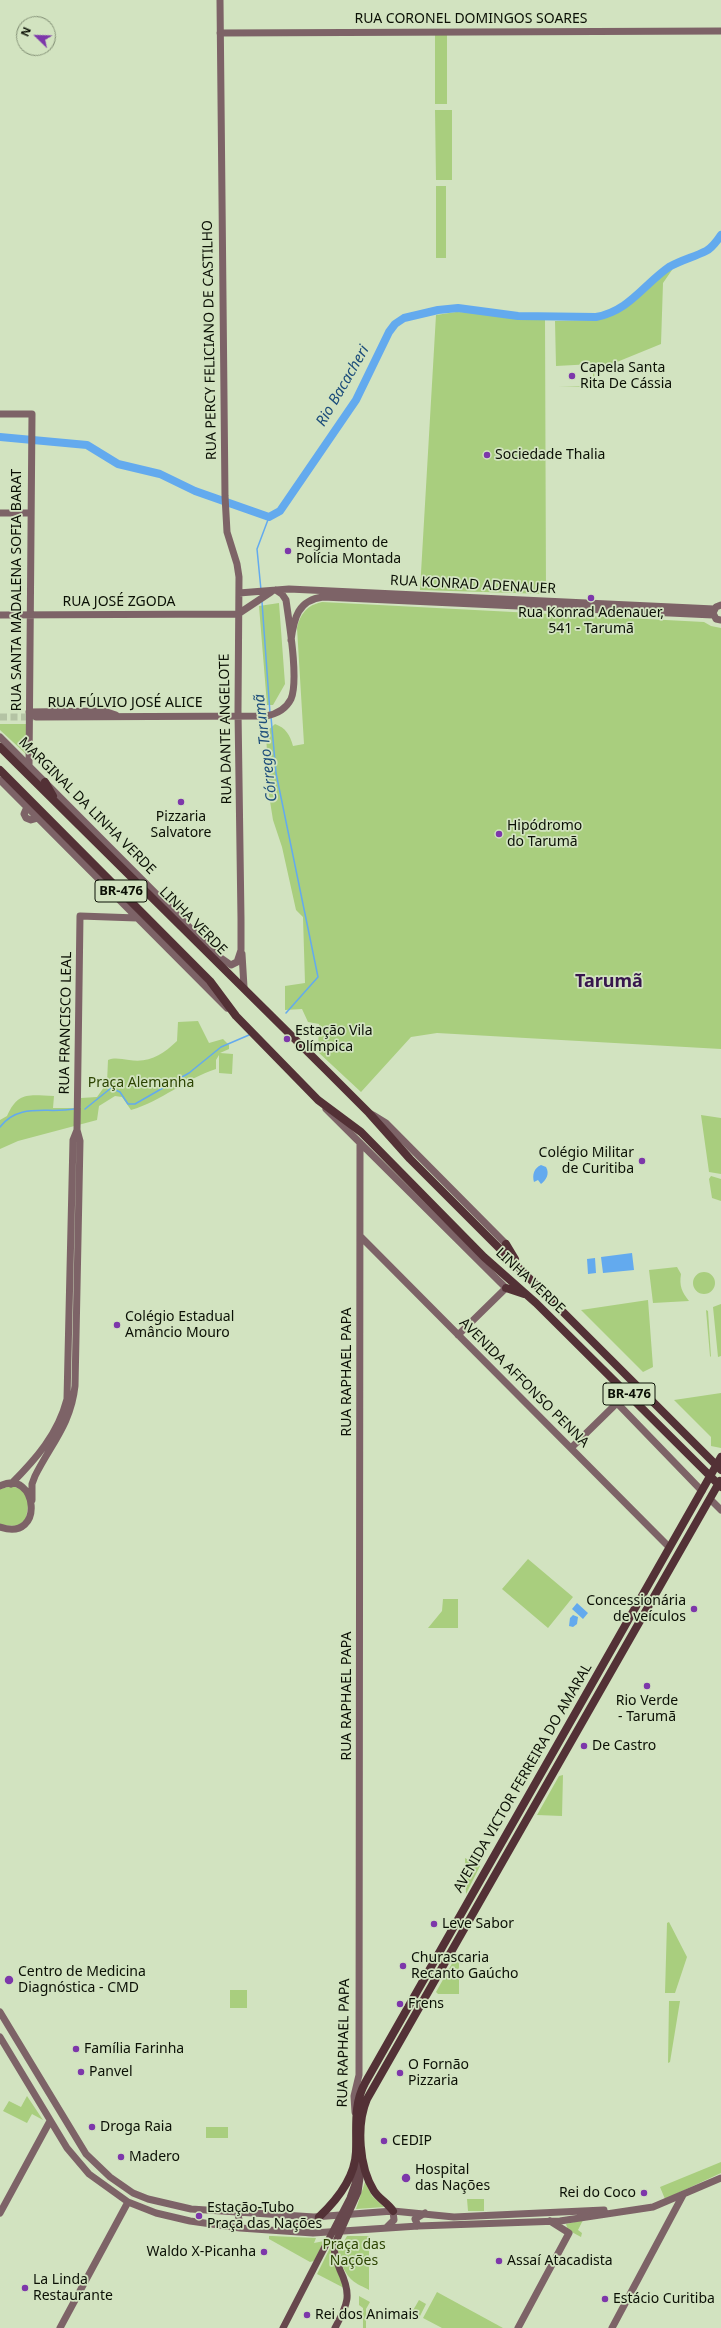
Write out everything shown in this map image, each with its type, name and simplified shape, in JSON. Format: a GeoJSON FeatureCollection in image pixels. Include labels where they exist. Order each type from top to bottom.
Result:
{"type":"FeatureCollection","features":[{"type":"Feature","properties":{"kind":"highway","name":"LINHA VERDE"},"geometry":{"type":"LineString","coordinates":[[0,746],[369,1113],[410,1159],[721,1470]]}},
{"type":"Feature","properties":{"kind":"highway","name":"LINHA VERDE"},"geometry":{"type":"LineString","coordinates":[[0,770],[210,981],[236,1016],[318,1100],[361,1132],[484,1257],[536,1302],[721,1487]]}},
{"type":"Feature","properties":{"kind":"highway"},"geometry":{"type":"LineString","coordinates":[[45,782],[61,808]]}},
{"type":"Feature","properties":{"kind":"highway"},"geometry":{"type":"LineString","coordinates":[[506,1244],[521,1270]]}},
{"type":"Feature","properties":{"kind":"highway"},"geometry":{"type":"LineString","coordinates":[[506,1288],[528,1296]]}},
{"type":"Feature","properties":{"kind":"highway","name":"AVENIDA VICTOR FERREIRA DO AMARAL"},"geometry":{"type":"LineString","coordinates":[[359,2114],[359,2095],[368,2076],[721,1457]]}},
{"type":"Feature","properties":{"kind":"highway","name":"AVENIDA VICTOR FERREIRA DO AMARAL"},"geometry":{"type":"LineString","coordinates":[[359,2114],[373,2087],[721,1480]]}},
{"type":"Feature","properties":{"kind":"highway","name":"RUA RAPHAEL PAPA"},"geometry":{"type":"LineString","coordinates":[[359,2114],[359,2155]]}},
{"type":"Feature","properties":{"kind":"highway"},"geometry":{"type":"LineString","coordinates":[[359,2155],[373,2189],[393,2211]]}},
{"type":"Feature","properties":{"kind":"highway"},"geometry":{"type":"LineString","coordinates":[[318,2217],[333,2202],[345,2186],[359,2155]]}},
{"type":"Feature","properties":{"kind":"main road","name":"RUA PERCY FELICIANO DE CASTILHO"},"geometry":{"type":"LineString","coordinates":[[220,0],[220,167],[222,183],[225,510]]}},
{"type":"Feature","properties":{"kind":"main road","name":"RUA CORONEL DOMINGOS SOARES"},"geometry":{"type":"LineString","coordinates":[[220,32],[721,31]]}},
{"type":"Feature","properties":{"kind":"main road","name":"RUA SANTA MADALENA SOFIA BARAT"},"geometry":{"type":"LineString","coordinates":[[0,414],[32,414],[29,767]]}},
{"type":"Feature","properties":{"kind":"main road","name":"RUA DANTE ANGELOTE"},"geometry":{"type":"LineString","coordinates":[[225,510],[228,537],[238,571],[239,593],[238,716],[240,950],[244,986]]}},
{"type":"Feature","properties":{"kind":"main road"},"geometry":{"type":"LineString","coordinates":[[0,514],[31,513]]}},
{"type":"Feature","properties":{"kind":"main road"},"geometry":{"type":"LineString","coordinates":[[275,590],[282,594],[286,600],[291,640]]}},
{"type":"Feature","properties":{"kind":"main road","name":"RUA KONRAD ADENAUER"},"geometry":{"type":"LineString","coordinates":[[239,593],[258,595],[275,590],[716,610]]}},
{"type":"Feature","properties":{"kind":"main road"},"geometry":{"type":"LineString","coordinates":[[238,614],[258,595]]}},
{"type":"Feature","properties":{"kind":"main road","name":"RUA KONRAD ADENAUER"},"geometry":{"type":"LineString","coordinates":[[291,640],[297,612],[310,600],[323,597],[716,610]]}},
{"type":"Feature","properties":{"kind":"main road"},"geometry":{"type":"LineString","coordinates":[[716,610],[721,620]]}},
{"type":"Feature","properties":{"kind":"main road","name":"RUA JOSÉ ZGODA"},"geometry":{"type":"LineString","coordinates":[[0,615],[238,614]]}},
{"type":"Feature","properties":{"kind":"main road","name":"RUA FÚLVIO JOSÉ ALICE"},"geometry":{"type":"LineString","coordinates":[[36,717],[266,716],[274,714],[288,704],[293,689],[291,640]]}},
{"type":"Feature","properties":{"kind":"main road"},"geometry":{"type":"LineString","coordinates":[[29,712],[104,711],[120,716]]}},
{"type":"Feature","properties":{"kind":"main road"},"geometry":{"type":"LineString","coordinates":[[29,721],[105,720],[120,716]]}},
{"type":"Feature","properties":{"kind":"main road","name":"MARGINAL DA LINHA VERDE"},"geometry":{"type":"LineString","coordinates":[[0,737],[221,958],[254,998]]}},
{"type":"Feature","properties":{"kind":"main road"},"geometry":{"type":"LineString","coordinates":[[0,780],[236,1016]]}},
{"type":"Feature","properties":{"kind":"main road"},"geometry":{"type":"LineString","coordinates":[[118,916],[124,913],[127,908]]}},
{"type":"Feature","properties":{"kind":"main road","name":"RUA FRANCISCO LEAL"},"geometry":{"type":"LineString","coordinates":[[77,1130],[80,916],[118,916]]}},
{"type":"Feature","properties":{"kind":"main road"},"geometry":{"type":"LineString","coordinates":[[118,916],[137,918]]}},
{"type":"Feature","properties":{"kind":"main road"},"geometry":{"type":"LineString","coordinates":[[221,958],[228,964],[234,964],[240,950]]}},
{"type":"Feature","properties":{"kind":"main road","name":"LINHA VERDE"},"geometry":{"type":"LineString","coordinates":[[318,1100],[506,1288]]}},
{"type":"Feature","properties":{"kind":"main road","name":"LINHA VERDE"},"geometry":{"type":"LineString","coordinates":[[369,1113],[386,1123],[506,1244]]}},
{"type":"Feature","properties":{"kind":"main road"},"geometry":{"type":"LineString","coordinates":[[10,1484],[42,1452],[58,1424],[67,1399],[73,1140],[77,1130]]}},
{"type":"Feature","properties":{"kind":"main road"},"geometry":{"type":"LineString","coordinates":[[3,1529],[21,1527],[27,1522],[31,1515],[32,1484],[35,1476],[65,1427],[74,1392],[80,1141],[77,1130]]}},
{"type":"Feature","properties":{"kind":"main road","name":"RUA RAPHAEL PAPA"},"geometry":{"type":"LineString","coordinates":[[359,2114],[354,2101],[359,2076],[360,1143]]}},
{"type":"Feature","properties":{"kind":"main road"},"geometry":{"type":"LineString","coordinates":[[361,1162],[367,1154],[373,1155]]}},
{"type":"Feature","properties":{"kind":"main road","name":"AVENIDA AFFONSO PENNA"},"geometry":{"type":"LineString","coordinates":[[361,1237],[669,1547]]}},
{"type":"Feature","properties":{"kind":"main road"},"geometry":{"type":"LineString","coordinates":[[458,1335],[506,1288]]}},
{"type":"Feature","properties":{"kind":"main road"},"geometry":{"type":"LineString","coordinates":[[571,1448],[618,1403],[702,1491]]}},
{"type":"Feature","properties":{"kind":"main road"},"geometry":{"type":"LineString","coordinates":[[0,1486],[10,1484],[24,1488],[32,1500]]}},
{"type":"Feature","properties":{"kind":"main road"},"geometry":{"type":"LineString","coordinates":[[710,1499],[721,1510]]}},
{"type":"Feature","properties":{"kind":"main road"},"geometry":{"type":"LineString","coordinates":[[0,2012],[82,2149],[98,2166],[121,2185],[137,2195],[157,2202],[191,2209],[318,2217],[393,2211],[426,2213],[454,2217],[588,2210],[628,2211]]}},
{"type":"Feature","properties":{"kind":"main road"},"geometry":{"type":"LineString","coordinates":[[0,2037],[71,2155],[96,2181],[128,2202],[178,2219],[240,2228],[319,2233],[418,2226],[550,2221],[653,2207],[721,2178]]}},
{"type":"Feature","properties":{"kind":"main road"},"geometry":{"type":"LineString","coordinates":[[26,2081],[37,2074]]}},
{"type":"Feature","properties":{"kind":"main road"},"geometry":{"type":"LineString","coordinates":[[359,2076],[364,2079],[368,2076]]}},
{"type":"Feature","properties":{"kind":"main road"},"geometry":{"type":"LineString","coordinates":[[50,2121],[69,2128]]}},
{"type":"Feature","properties":{"kind":"main road"},"geometry":{"type":"LineString","coordinates":[[0,2213],[50,2121]]}},
{"type":"Feature","properties":{"kind":"main road"},"geometry":{"type":"LineString","coordinates":[[71,2155],[82,2149]]}},
{"type":"Feature","properties":{"kind":"main road","name":"RUA RAPHAEL PAPA"},"geometry":{"type":"LineString","coordinates":[[340,2224],[358,2192],[359,2155]]}},
{"type":"Feature","properties":{"kind":"main road"},"geometry":{"type":"LineString","coordinates":[[121,2185],[128,2202]]}},
{"type":"Feature","properties":{"kind":"main road"},"geometry":{"type":"LineString","coordinates":[[612,2328],[683,2195]]}},
{"type":"Feature","properties":{"kind":"main road"},"geometry":{"type":"LineString","coordinates":[[60,2328],[128,2202]]}},
{"type":"Feature","properties":{"kind":"main road"},"geometry":{"type":"LineString","coordinates":[[385,2228],[394,2220],[393,2211]]}},
{"type":"Feature","properties":{"kind":"main road"},"geometry":{"type":"LineString","coordinates":[[238,2213],[240,2228]]}},
{"type":"Feature","properties":{"kind":"main road"},"geometry":{"type":"LineString","coordinates":[[418,2226],[415,2219],[426,2213]]}},
{"type":"Feature","properties":{"kind":"main road"},"geometry":{"type":"LineString","coordinates":[[298,2216],[298,2232]]}},
{"type":"Feature","properties":{"kind":"main road"},"geometry":{"type":"LineString","coordinates":[[518,2328],[569,2233],[550,2221]]}},
{"type":"Feature","properties":{"kind":"main road"},"geometry":{"type":"LineString","coordinates":[[283,2328],[340,2224]]}},
{"type":"Feature","properties":{"kind":"main road"},"geometry":{"type":"LineString","coordinates":[[335,2328],[344,2310],[348,2296],[347,2286],[334,2251],[334,2242],[340,2224]]}},
{"type":"Feature","properties":{"kind":"green space"},"geometry":{"type":"Polygon","coordinates":[[[435,34],[447,34],[447,104],[435,104],[435,34]]]}},
{"type":"Feature","properties":{"kind":"green space"},"geometry":{"type":"Polygon","coordinates":[[[435,110],[452,110],[452,180],[436,180],[435,110]]]}},
{"type":"Feature","properties":{"kind":"green space"},"geometry":{"type":"Polygon","coordinates":[[[436,186],[446,186],[446,258],[436,258],[436,186]]]}},
{"type":"Feature","properties":{"kind":"green space"},"geometry":{"type":"Polygon","coordinates":[[[672,270],[663,283],[661,344],[612,364],[594,369],[595,387],[558,387],[593,386],[593,364],[556,366],[555,321],[596,320],[635,300],[667,271],[672,270]]]}},
{"type":"Feature","properties":{"kind":"green space","name":"Sociedade Thalia"},"geometry":{"type":"Polygon","coordinates":[[[456,312],[545,320],[546,594],[420,590],[436,315],[456,312]]]}},
{"type":"Feature","properties":{"kind":"green space","name":"Hipódromo do Tarumã"},"geometry":{"type":"Polygon","coordinates":[[[322,602],[704,622],[711,626],[721,628],[721,1049],[437,1033],[411,1037],[361,1092],[318,1052],[319,1024],[308,1022],[302,1009],[285,1010],[285,986],[305,983],[303,917],[296,910],[282,847],[273,820],[269,795],[266,732],[275,724],[287,732],[293,746],[304,744],[297,628],[302,614],[312,605],[322,602]]]}},
{"type":"Feature","properties":{"kind":"green space"},"geometry":{"type":"Polygon","coordinates":[[[279,603],[285,684],[273,705],[267,705],[259,606],[279,603]]]}},
{"type":"Feature","properties":{"kind":"green space"},"geometry":{"type":"Polygon","coordinates":[[[0,724],[26,724],[26,754],[0,730],[0,724]]]}},
{"type":"Feature","properties":{"kind":"green space","name":"Praça Alemanha"},"geometry":{"type":"Polygon","coordinates":[[[198,1021],[209,1043],[223,1039],[229,1045],[229,1049],[220,1053],[233,1054],[232,1074],[219,1073],[219,1055],[216,1060],[216,1069],[194,1078],[142,1106],[131,1110],[122,1097],[115,1096],[99,1106],[97,1120],[18,1141],[0,1149],[0,1120],[7,1116],[15,1102],[20,1098],[31,1095],[54,1096],[53,1108],[81,1108],[81,1098],[97,1097],[107,1083],[108,1060],[116,1058],[136,1061],[155,1057],[177,1041],[178,1022],[198,1021]]]}},
{"type":"Feature","properties":{"kind":"green space"},"geometry":{"type":"Polygon","coordinates":[[[701,1115],[721,1118],[721,1174],[709,1172],[701,1115]]]}},
{"type":"Feature","properties":{"kind":"green space"},"geometry":{"type":"Polygon","coordinates":[[[711,1176],[721,1179],[721,1201],[712,1198],[709,1179],[711,1176]]]}},
{"type":"Feature","properties":{"kind":"green space"},"geometry":{"type":"Polygon","coordinates":[[[677,1267],[681,1274],[680,1282],[682,1289],[689,1301],[653,1303],[649,1270],[677,1267]]]}},
{"type":"Feature","properties":{"kind":"green space"},"geometry":{"type":"Polygon","coordinates":[[[700,1272],[708,1272],[715,1279],[715,1287],[708,1294],[700,1294],[693,1287],[693,1279],[700,1272]]]}},
{"type":"Feature","properties":{"kind":"green space"},"geometry":{"type":"Polygon","coordinates":[[[648,1300],[653,1367],[643,1372],[581,1310],[648,1300]]]}},
{"type":"Feature","properties":{"kind":"green space"},"geometry":{"type":"Polygon","coordinates":[[[721,1304],[721,1356],[718,1357],[713,1307],[721,1304]]]}},
{"type":"Feature","properties":{"kind":"green space"},"geometry":{"type":"Polygon","coordinates":[[[706,1310],[708,1311],[711,1357],[710,1356],[706,1310]]]}},
{"type":"Feature","properties":{"kind":"green space"},"geometry":{"type":"Polygon","coordinates":[[[721,1393],[721,1448],[711,1446],[711,1437],[674,1400],[721,1393]]]}},
{"type":"Feature","properties":{"kind":"green space"},"geometry":{"type":"Polygon","coordinates":[[[12,1486],[22,1490],[29,1498],[26,1519],[18,1526],[0,1525],[0,1489],[12,1486]]]}},
{"type":"Feature","properties":{"kind":"green space"},"geometry":{"type":"Polygon","coordinates":[[[528,1559],[573,1597],[548,1628],[502,1589],[528,1559]]]}},
{"type":"Feature","properties":{"kind":"green space"},"geometry":{"type":"Polygon","coordinates":[[[443,1599],[458,1599],[458,1628],[428,1628],[442,1611],[443,1599]]]}},
{"type":"Feature","properties":{"kind":"green space"},"geometry":{"type":"Polygon","coordinates":[[[563,1775],[562,1816],[537,1815],[559,1776],[563,1775]]]}},
{"type":"Feature","properties":{"kind":"green space"},"geometry":{"type":"Polygon","coordinates":[[[465,1858],[480,1866],[466,1894],[465,1858]]]}},
{"type":"Feature","properties":{"kind":"green space"},"geometry":{"type":"Polygon","coordinates":[[[669,1922],[687,1957],[675,1993],[665,1993],[667,1923],[669,1922]]]}},
{"type":"Feature","properties":{"kind":"green space"},"geometry":{"type":"Polygon","coordinates":[[[454,1960],[459,1961],[459,1994],[438,1994],[436,1992],[454,1960]]]}},
{"type":"Feature","properties":{"kind":"green space"},"geometry":{"type":"Polygon","coordinates":[[[230,1990],[247,1990],[247,2008],[230,2008],[230,1990]]]}},
{"type":"Feature","properties":{"kind":"green space"},"geometry":{"type":"Polygon","coordinates":[[[669,2001],[680,2001],[670,2062],[668,2063],[669,2001]]]}},
{"type":"Feature","properties":{"kind":"green space"},"geometry":{"type":"Polygon","coordinates":[[[27,2096],[43,2120],[32,2114],[27,2123],[3,2111],[9,2101],[21,2107],[27,2096]]]}},
{"type":"Feature","properties":{"kind":"green space"},"geometry":{"type":"Polygon","coordinates":[[[206,2127],[228,2127],[228,2138],[206,2138],[206,2127]]]}},
{"type":"Feature","properties":{"kind":"green space"},"geometry":{"type":"Polygon","coordinates":[[[721,2162],[721,2173],[665,2199],[660,2187],[721,2162]]]}},
{"type":"Feature","properties":{"kind":"green space","name":"Praça das Nações"},"geometry":{"type":"Polygon","coordinates":[[[365,2182],[372,2196],[384,2207],[356,2209],[365,2182]]]}},
{"type":"Feature","properties":{"kind":"green space"},"geometry":{"type":"Polygon","coordinates":[[[467,2199],[484,2199],[484,2211],[468,2211],[467,2199]]]}},
{"type":"Feature","properties":{"kind":"green space"},"geometry":{"type":"Polygon","coordinates":[[[583,2220],[578,2230],[582,2233],[581,2237],[568,2230],[566,2224],[583,2220]]]}},
{"type":"Feature","properties":{"kind":"green space","name":"Praça das Nações"},"geometry":{"type":"Polygon","coordinates":[[[269,2236],[316,2238],[314,2243],[324,2241],[314,2261],[310,2262],[269,2239],[269,2236]]]}},
{"type":"Feature","properties":{"kind":"green space","name":"Praça das Nações"},"geometry":{"type":"Polygon","coordinates":[[[347,2236],[369,2236],[369,2290],[352,2280],[346,2273],[341,2263],[338,2252],[338,2243],[343,2243],[347,2236]]]}},
{"type":"Feature","properties":{"kind":"green space","name":"Praça das Nações"},"geometry":{"type":"Polygon","coordinates":[[[331,2246],[333,2260],[344,2288],[317,2274],[331,2246]]]}},
{"type":"Feature","properties":{"kind":"green space"},"geometry":{"type":"Polygon","coordinates":[[[437,2292],[503,2328],[442,2328],[423,2318],[437,2292]]]}},
{"type":"Feature","properties":{"kind":"green space"},"geometry":{"type":"Polygon","coordinates":[[[359,2296],[370,2302],[366,2309],[366,2328],[363,2328],[363,2308],[359,2305],[359,2296]]]}},
{"type":"Feature","properties":{"kind":"green space"},"geometry":{"type":"Polygon","coordinates":[[[419,2300],[426,2304],[420,2316],[412,2312],[419,2300]]]}},
{"type":"Feature","properties":{"kind":"water"},"geometry":{"type":"Polygon","coordinates":[[[541,1165],[546,1167],[548,1172],[546,1179],[541,1184],[538,1180],[534,1182],[533,1177],[535,1170],[541,1165]]]}},
{"type":"Feature","properties":{"kind":"water"},"geometry":{"type":"Polygon","coordinates":[[[632,1253],[634,1270],[603,1273],[601,1257],[632,1253]]]}},
{"type":"Feature","properties":{"kind":"water"},"geometry":{"type":"Polygon","coordinates":[[[595,1258],[596,1273],[588,1274],[587,1259],[595,1258]]]}},
{"type":"Feature","properties":{"kind":"water"},"geometry":{"type":"Polygon","coordinates":[[[577,1603],[588,1613],[583,1619],[572,1609],[577,1603]]]}},
{"type":"Feature","properties":{"kind":"water"},"geometry":{"type":"Polygon","coordinates":[[[573,1615],[578,1617],[577,1624],[573,1627],[569,1626],[570,1618],[573,1615]]]}},
{"type":"Feature","properties":{"kind":"waterway","name":"Rio Bacacheri"},"geometry":{"type":"LineString","coordinates":[[0,437],[87,445],[118,464],[160,474],[195,491],[269,517],[280,511],[356,400],[389,332],[395,324],[404,318],[438,310],[458,308],[518,316],[596,317],[608,314],[627,303],[669,267],[708,250],[721,235]]}},
{"type":"Feature","properties":{"kind":"waterway","name":"Córrego Tarumã"},"geometry":{"type":"LineString","coordinates":[[261,590],[257,549],[269,517]]}},
{"type":"Feature","properties":{"kind":"waterway","name":"Córrego Tarumã"},"geometry":{"type":"LineString","coordinates":[[262,602],[270,713]]}},
{"type":"Feature","properties":{"kind":"waterway","name":"Córrego Tarumã"},"geometry":{"type":"LineString","coordinates":[[271,717],[276,773],[318,977],[286,1013]]}},
{"type":"Feature","properties":{"kind":"waterway","name":"Córrego Tarumã"},"geometry":{"type":"LineString","coordinates":[[85,1109],[111,1088],[120,1092],[128,1104],[135,1104],[189,1073],[221,1047],[249,1035]]}},
{"type":"Feature","properties":{"kind":"waterway","name":"Córrego Tarumã"},"geometry":{"type":"LineString","coordinates":[[0,1127],[16,1114],[34,1110],[74,1109]]}},
{"type":"Feature","properties":{"kind":"tunnel"},"geometry":{"type":"LineString","coordinates":[[0,717],[34,717]]}},
{"type":"Feature","properties":{"kind":"place","name":"Capela Santa Rita De Cássia"},"geometry":{"type":"Point","coordinates":[572,376]}},
{"type":"Feature","properties":{"kind":"place","name":"Sociedade Thalia"},"geometry":{"type":"Point","coordinates":[487,455]}},
{"type":"Feature","properties":{"kind":"place","name":"Regimento de Polícia Montada"},"geometry":{"type":"Point","coordinates":[288,551]}},
{"type":"Feature","properties":{"kind":"place","name":"Rua Konrad Adenauer, 541 - Tarumã"},"geometry":{"type":"Point","coordinates":[591,598]}},
{"type":"Feature","properties":{"kind":"place","name":"Pizzaria Salvatore"},"geometry":{"type":"Point","coordinates":[181,802]}},
{"type":"Feature","properties":{"kind":"place","name":"Hipódromo do Tarumã"},"geometry":{"type":"Point","coordinates":[499,834]}},
{"type":"Feature","properties":{"kind":"place","name":"Estação Vila Olímpica"},"geometry":{"type":"Point","coordinates":[287,1039]}},
{"type":"Feature","properties":{"kind":"place","name":"Colégio Militar de Curitiba"},"geometry":{"type":"Point","coordinates":[642,1161]}},
{"type":"Feature","properties":{"kind":"place","name":"Colégio Estadual Amâncio Mouro"},"geometry":{"type":"Point","coordinates":[117,1325]}},
{"type":"Feature","properties":{"kind":"place","name":"Concessionária de veículos"},"geometry":{"type":"Point","coordinates":[694,1609]}},
{"type":"Feature","properties":{"kind":"place","name":"Rio Verde - Tarumã"},"geometry":{"type":"Point","coordinates":[647,1686]}},
{"type":"Feature","properties":{"kind":"place","name":"De Castro"},"geometry":{"type":"Point","coordinates":[584,1746]}},
{"type":"Feature","properties":{"kind":"place","name":"Leve Sabor"},"geometry":{"type":"Point","coordinates":[434,1924]}},
{"type":"Feature","properties":{"kind":"place","name":"Churascaria Recanto Gaúcho"},"geometry":{"type":"Point","coordinates":[403,1966]}},
{"type":"Feature","properties":{"kind":"place","name":"Centro de Medicina Diagnóstica - CMD"},"geometry":{"type":"Point","coordinates":[9,1980]}},
{"type":"Feature","properties":{"kind":"place","name":"Frens"},"geometry":{"type":"Point","coordinates":[400,2004]}},
{"type":"Feature","properties":{"kind":"place","name":"Família Farinha"},"geometry":{"type":"Point","coordinates":[76,2049]}},
{"type":"Feature","properties":{"kind":"place","name":"Panvel"},"geometry":{"type":"Point","coordinates":[81,2072]}},
{"type":"Feature","properties":{"kind":"place","name":"O Fornão Pizzaria"},"geometry":{"type":"Point","coordinates":[400,2073]}},
{"type":"Feature","properties":{"kind":"place","name":"Droga Raia"},"geometry":{"type":"Point","coordinates":[92,2127]}},
{"type":"Feature","properties":{"kind":"place","name":"CEDIP"},"geometry":{"type":"Point","coordinates":[384,2141]}},
{"type":"Feature","properties":{"kind":"place","name":"Madero"},"geometry":{"type":"Point","coordinates":[121,2157]}},
{"type":"Feature","properties":{"kind":"place","name":"Hospital das Nações"},"geometry":{"type":"Point","coordinates":[406,2178]}},
{"type":"Feature","properties":{"kind":"place","name":"Rei do Coco"},"geometry":{"type":"Point","coordinates":[644,2193]}},
{"type":"Feature","properties":{"kind":"place","name":"Estação-Tubo Praça das Nações"},"geometry":{"type":"Point","coordinates":[199,2216]}},
{"type":"Feature","properties":{"kind":"place","name":"Waldo X-Picanha"},"geometry":{"type":"Point","coordinates":[264,2252]}},
{"type":"Feature","properties":{"kind":"place","name":"Assaí Atacadista"},"geometry":{"type":"Point","coordinates":[499,2261]}},
{"type":"Feature","properties":{"kind":"place","name":"La Linda Restaurante"},"geometry":{"type":"Point","coordinates":[25,2288]}},
{"type":"Feature","properties":{"kind":"place","name":"Estácio Curitiba"},"geometry":{"type":"Point","coordinates":[605,2299]}},
{"type":"Feature","properties":{"kind":"place","name":"Rei dos Animais"},"geometry":{"type":"Point","coordinates":[307,2315]}},
{"type":"Feature","properties":{"kind":"district","name":"Tarumã"},"geometry":{"type":"Point","coordinates":[609,982]}}]}
